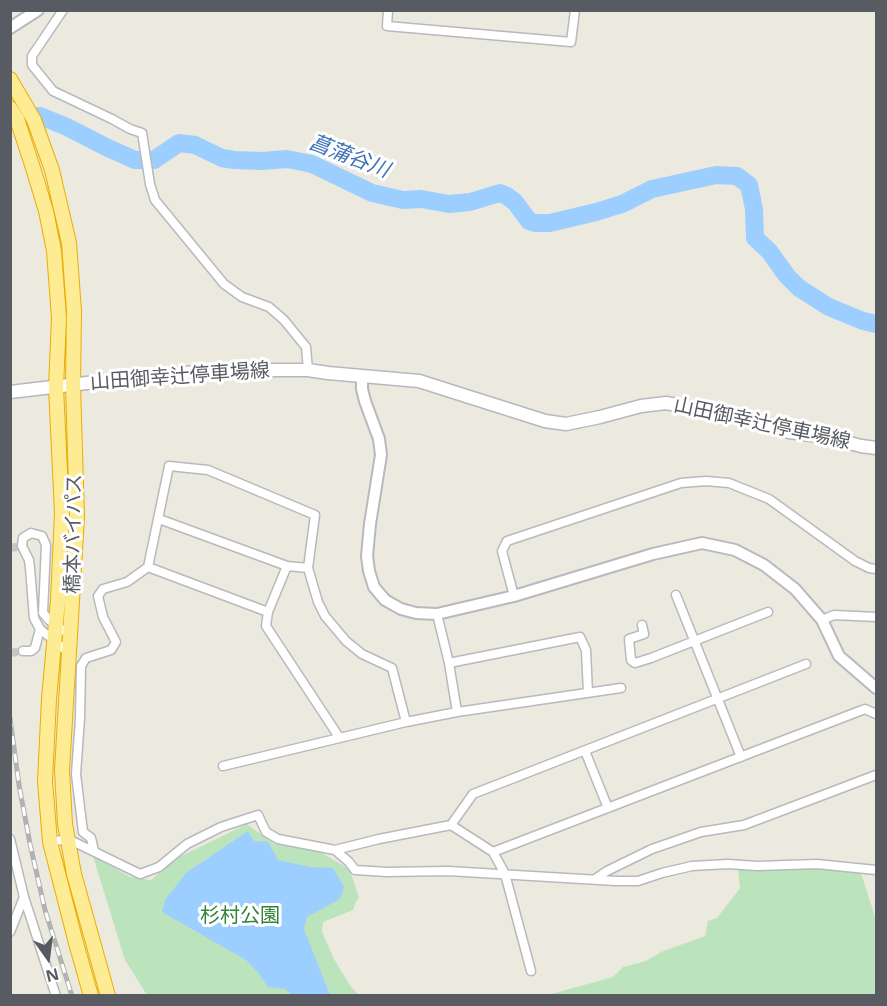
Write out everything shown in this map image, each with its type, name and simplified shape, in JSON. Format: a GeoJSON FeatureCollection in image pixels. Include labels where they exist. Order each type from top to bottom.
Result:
{"type":"FeatureCollection","features":[{"type":"Feature","properties":{"kind":"highway","name":"橋本バイパス"},"geometry":{"type":"LineString","coordinates":[[10,79],[34,120],[52,170],[69,243],[74,310],[73,385],[77,517],[62,770],[65,824],[74,874],[108,996]]}},
{"type":"Feature","properties":{"kind":"highway","name":"橋本バイパス"},"geometry":{"type":"LineString","coordinates":[[10,108],[17,119],[33,168],[46,211],[54,250],[59,318],[56,387],[62,513],[45,781],[50,842],[91,996]]}},
{"type":"Feature","properties":{"kind":"main road","name":"山田御幸辻停車場線"},"geometry":{"type":"LineString","coordinates":[[10,392],[155,375],[228,370],[308,370],[419,381],[534,418],[566,424],[641,406],[666,403],[751,418],[789,432],[827,437],[876,448]]}},
{"type":"Feature","properties":{"kind":"street"},"geometry":{"type":"LineString","coordinates":[[10,28],[38,10]]}},
{"type":"Feature","properties":{"kind":"street"},"geometry":{"type":"LineString","coordinates":[[63,10],[32,56],[32,65],[53,91],[142,133],[150,184],[155,200],[224,284],[242,297],[269,307],[284,320],[306,347],[308,370]]}},
{"type":"Feature","properties":{"kind":"street"},"geometry":{"type":"LineString","coordinates":[[388,10],[387,26],[571,42],[574,10]]}},
{"type":"Feature","properties":{"kind":"street"},"geometry":{"type":"LineString","coordinates":[[362,376],[362,389],[379,439],[381,455],[367,556],[374,587],[385,600],[416,614],[437,614],[514,596],[653,554],[702,543],[735,550],[764,565],[795,589],[822,620],[839,656],[876,688]]}},
{"type":"Feature","properties":{"kind":"street"},"geometry":{"type":"LineString","coordinates":[[94,851],[91,838],[83,832],[76,774],[81,666],[86,658],[111,650],[116,642],[103,617],[98,596],[103,589],[127,582],[148,567],[169,466],[208,470],[315,515],[308,568],[318,602],[325,616],[346,641],[362,654],[392,668],[406,722]]}},
{"type":"Feature","properties":{"kind":"street"},"geometry":{"type":"LineString","coordinates":[[514,596],[502,551],[507,541],[681,483],[706,481],[729,483],[769,499],[855,561],[876,569]]}},
{"type":"Feature","properties":{"kind":"street"},"geometry":{"type":"LineString","coordinates":[[159,519],[287,566],[308,568]]}},
{"type":"Feature","properties":{"kind":"street"},"geometry":{"type":"LineString","coordinates":[[69,653],[40,629],[34,618],[29,560],[22,546],[23,538],[31,533],[42,536],[46,545],[43,613],[70,635]]}},
{"type":"Feature","properties":{"kind":"street"},"geometry":{"type":"LineString","coordinates":[[287,566],[268,612],[266,626],[339,737]]}},
{"type":"Feature","properties":{"kind":"street"},"geometry":{"type":"LineString","coordinates":[[148,567],[268,612]]}},
{"type":"Feature","properties":{"kind":"street"},"geometry":{"type":"LineString","coordinates":[[676,595],[741,757]]}},
{"type":"Feature","properties":{"kind":"street"},"geometry":{"type":"LineString","coordinates":[[642,625],[644,634],[629,639],[631,660],[635,663],[768,612]]}},
{"type":"Feature","properties":{"kind":"street"},"geometry":{"type":"LineString","coordinates":[[437,614],[449,663],[457,712]]}},
{"type":"Feature","properties":{"kind":"street"},"geometry":{"type":"LineString","coordinates":[[822,620],[834,615],[876,617]]}},
{"type":"Feature","properties":{"kind":"street"},"geometry":{"type":"LineString","coordinates":[[24,651],[31,651],[35,648],[40,629]]}},
{"type":"Feature","properties":{"kind":"street"},"geometry":{"type":"LineString","coordinates":[[449,663],[580,638],[586,650],[588,693]]}},
{"type":"Feature","properties":{"kind":"street"},"geometry":{"type":"LineString","coordinates":[[50,842],[68,839],[140,874],[159,867],[187,844],[221,827],[258,815],[266,832],[278,839],[335,850],[451,825],[473,794],[806,664]]}},
{"type":"Feature","properties":{"kind":"street"},"geometry":{"type":"LineString","coordinates":[[223,766],[339,737],[457,712],[621,688]]}},
{"type":"Feature","properties":{"kind":"street"},"geometry":{"type":"LineString","coordinates":[[493,852],[865,709],[876,714]]}},
{"type":"Feature","properties":{"kind":"street"},"geometry":{"type":"LineString","coordinates":[[585,751],[608,808]]}},
{"type":"Feature","properties":{"kind":"street"},"geometry":{"type":"LineString","coordinates":[[595,879],[652,849],[701,832],[744,825],[876,776]]}},
{"type":"Feature","properties":{"kind":"street"},"geometry":{"type":"LineString","coordinates":[[451,825],[493,852],[506,874],[531,971]]}},
{"type":"Feature","properties":{"kind":"street"},"geometry":{"type":"LineString","coordinates":[[10,839],[24,897],[56,996]]}},
{"type":"Feature","properties":{"kind":"street"},"geometry":{"type":"LineString","coordinates":[[335,850],[355,870],[387,872],[448,871],[639,881],[692,866],[728,864],[757,866],[817,864],[876,870]]}},
{"type":"Feature","properties":{"kind":"street"},"geometry":{"type":"LineString","coordinates":[[10,932],[24,897]]}},
{"type":"Feature","properties":{"kind":"green space","name":"杉村公園"},"geometry":{"type":"Polygon","coordinates":[[[247,824],[274,844],[320,852],[350,870],[359,898],[353,910],[323,922],[322,932],[334,959],[351,987],[359,995],[147,995],[125,960],[93,856],[130,877],[151,880],[175,859],[247,824]]]}},
{"type":"Feature","properties":{"kind":"green space"},"geometry":{"type":"Polygon","coordinates":[[[738,869],[828,869],[861,873],[876,920],[876,995],[544,996],[613,977],[623,967],[646,961],[661,952],[705,936],[708,921],[717,918],[740,888],[738,869]]]}},
{"type":"Feature","properties":{"kind":"water"},"geometry":{"type":"Polygon","coordinates":[[[248,831],[254,841],[268,842],[278,860],[310,867],[333,868],[344,887],[340,899],[307,917],[304,929],[330,995],[292,995],[285,989],[268,987],[246,960],[162,912],[165,900],[186,873],[248,831]]]}},
{"type":"Feature","properties":{"kind":"waterway","name":"菖蒲谷川"},"geometry":{"type":"LineString","coordinates":[[10,116],[40,116],[135,160],[154,160],[179,143],[195,145],[222,158],[234,160],[287,159],[312,164],[372,193],[403,200],[421,199],[449,204],[470,202],[500,193],[515,202],[529,221],[535,223],[550,223],[596,212],[622,204],[652,189],[716,175],[737,176],[749,185],[754,209],[755,238],[769,251],[787,276],[799,288],[829,307],[876,324]]}},
{"type":"Feature","properties":{"kind":"tunnel"},"geometry":{"type":"LineString","coordinates":[[10,548],[22,546]]}},
{"type":"Feature","properties":{"kind":"tunnel"},"geometry":{"type":"LineString","coordinates":[[10,653],[23,651]]}},
{"type":"Feature","properties":{"kind":"railway"},"geometry":{"type":"LineString","coordinates":[[10,718],[30,844],[45,910],[72,996]]}}]}
